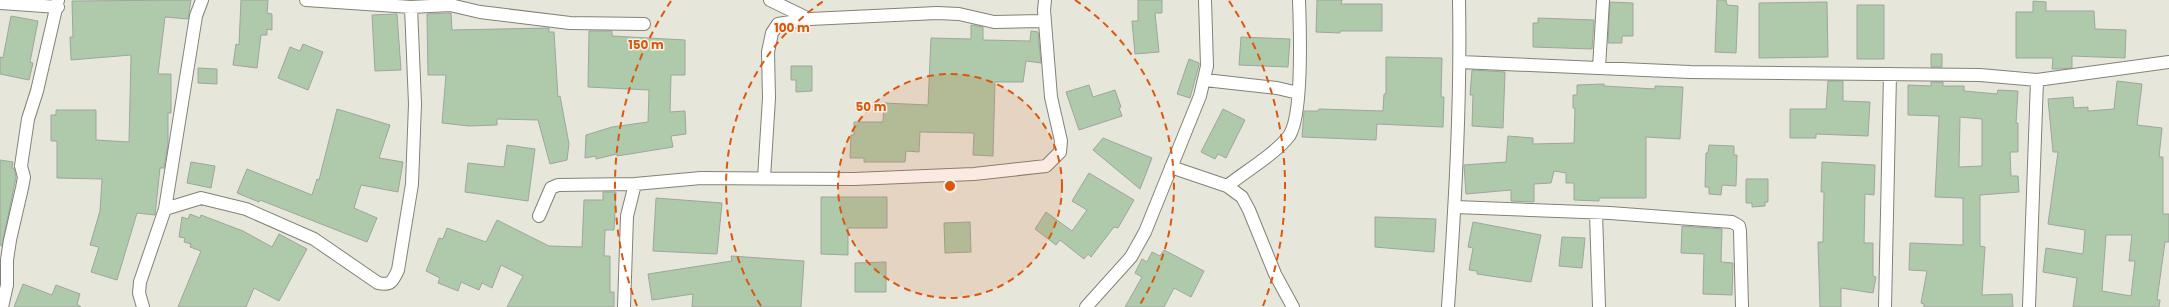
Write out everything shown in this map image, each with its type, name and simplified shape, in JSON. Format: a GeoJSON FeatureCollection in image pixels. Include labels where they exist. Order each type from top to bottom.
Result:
{"type":"FeatureCollection","features":[{"type":"Feature","properties":{"kind":"street"},"geometry":{"type":"LineString","coordinates":[[143,307],[139,293],[140,282],[165,209],[196,16],[202,0]]}},
{"type":"Feature","properties":{"kind":"street"},"geometry":{"type":"LineString","coordinates":[[306,0],[411,7],[450,3],[480,12],[570,23],[644,24]]}},
{"type":"Feature","properties":{"kind":"street"},"geometry":{"type":"LineString","coordinates":[[770,0],[810,19]]}},
{"type":"Feature","properties":{"kind":"street"},"geometry":{"type":"LineString","coordinates":[[539,216],[550,188],[558,185],[635,184],[701,178],[854,179],[952,175],[1046,166],[1060,152],[1061,141],[1051,97],[1045,21],[1045,0]]}},
{"type":"Feature","properties":{"kind":"street"},"geometry":{"type":"LineString","coordinates":[[1086,307],[1131,257],[1145,232],[1205,80],[1207,66],[1205,0]]}},
{"type":"Feature","properties":{"kind":"street"},"geometry":{"type":"LineString","coordinates":[[1227,186],[1274,150],[1289,135],[1294,125],[1298,93],[1300,48],[1299,0]]}},
{"type":"Feature","properties":{"kind":"street"},"geometry":{"type":"LineString","coordinates":[[1448,307],[1455,207],[1460,62],[1459,0]]}},
{"type":"Feature","properties":{"kind":"street"},"geometry":{"type":"LineString","coordinates":[[1599,68],[1603,0]]}},
{"type":"Feature","properties":{"kind":"street"},"geometry":{"type":"LineString","coordinates":[[0,3],[58,4],[28,119],[21,166],[24,177],[3,260],[7,285],[2,307]]}},
{"type":"Feature","properties":{"kind":"street"},"geometry":{"type":"LineString","coordinates":[[165,209],[201,198],[246,209],[314,239],[378,283],[389,284],[393,282],[398,270],[412,184],[415,104],[411,7]]}},
{"type":"Feature","properties":{"kind":"street"},"geometry":{"type":"LineString","coordinates":[[764,178],[769,98],[768,56],[771,36],[776,26],[781,23],[810,19],[937,13],[959,14],[994,22],[1045,21]]}},
{"type":"Feature","properties":{"kind":"street"},"geometry":{"type":"LineString","coordinates":[[1460,62],[1690,72],[1980,75],[2036,80],[2169,62]]}},
{"type":"Feature","properties":{"kind":"street"},"geometry":{"type":"LineString","coordinates":[[1885,307],[1890,74]]}},
{"type":"Feature","properties":{"kind":"street"},"geometry":{"type":"LineString","coordinates":[[1205,80],[1277,88],[1298,93]]}},
{"type":"Feature","properties":{"kind":"street"},"geometry":{"type":"LineString","coordinates":[[2029,307],[2036,80]]}},
{"type":"Feature","properties":{"kind":"street"},"geometry":{"type":"LineString","coordinates":[[1171,167],[1227,186],[1239,194],[1247,206],[1275,274],[1293,307]]}},
{"type":"Feature","properties":{"kind":"street"},"geometry":{"type":"LineString","coordinates":[[624,307],[627,216],[635,184]]}},
{"type":"Feature","properties":{"kind":"street"},"geometry":{"type":"LineString","coordinates":[[1455,207],[1596,213],[1732,222],[1736,224],[1740,231],[1742,307]]}},
{"type":"Feature","properties":{"kind":"street"},"geometry":{"type":"LineString","coordinates":[[1596,213],[1599,307]]}},
{"type":"Feature","properties":{"kind":"building"},"geometry":{"type":"Polygon","coordinates":[[[191,0],[188,19],[165,17],[158,74],[171,74],[171,113],[168,113],[168,145],[164,168],[160,168],[155,215],[137,213],[117,280],[91,272],[99,247],[90,245],[100,211],[102,179],[57,178],[57,141],[51,141],[51,115],[56,115],[56,110],[96,110],[96,140],[129,142],[131,55],[71,60],[70,37],[73,37],[72,1],[191,0]]]}},
{"type":"Feature","properties":{"kind":"building"},"geometry":{"type":"Polygon","coordinates":[[[241,0],[268,0],[267,13],[272,14],[272,30],[267,29],[267,35],[261,35],[257,68],[233,65],[236,44],[239,45],[241,0]]]}},
{"type":"Feature","properties":{"kind":"building"},"geometry":{"type":"Polygon","coordinates":[[[1138,0],[1162,0],[1162,13],[1155,13],[1159,52],[1135,54],[1132,21],[1138,21],[1138,0]]]}},
{"type":"Feature","properties":{"kind":"building"},"geometry":{"type":"Polygon","coordinates":[[[1317,0],[1342,0],[1341,4],[1382,4],[1382,31],[1340,31],[1340,33],[1316,32],[1317,0]]]}},
{"type":"Feature","properties":{"kind":"building"},"geometry":{"type":"Polygon","coordinates":[[[1717,0],[1726,0],[1727,5],[1738,6],[1736,53],[1715,52],[1717,0]]]}},
{"type":"Feature","properties":{"kind":"building"},"geometry":{"type":"Polygon","coordinates":[[[2033,1],[2046,2],[2046,11],[2094,11],[2095,29],[2126,30],[2125,58],[2072,56],[2072,68],[2052,69],[2053,58],[2016,58],[2016,12],[2033,12],[2033,1]]]}},
{"type":"Feature","properties":{"kind":"building"},"geometry":{"type":"Polygon","coordinates":[[[1610,2],[1633,3],[1633,36],[1622,36],[1622,43],[1608,43],[1610,2]]]}},
{"type":"Feature","properties":{"kind":"building"},"geometry":{"type":"Polygon","coordinates":[[[1827,2],[1828,57],[1759,58],[1759,3],[1827,2]]]}},
{"type":"Feature","properties":{"kind":"building"},"geometry":{"type":"Polygon","coordinates":[[[1857,5],[1884,5],[1884,59],[1857,59],[1857,5]]]}},
{"type":"Feature","properties":{"kind":"building"},"geometry":{"type":"Polygon","coordinates":[[[451,13],[452,30],[549,28],[549,32],[554,32],[558,97],[560,96],[569,144],[567,160],[550,164],[538,120],[497,119],[497,125],[469,126],[442,123],[446,75],[428,75],[427,14],[451,13]]]}},
{"type":"Feature","properties":{"kind":"building"},"geometry":{"type":"Polygon","coordinates":[[[397,14],[401,70],[375,71],[372,15],[397,14]]]}},
{"type":"Feature","properties":{"kind":"building"},"geometry":{"type":"Polygon","coordinates":[[[11,16],[38,21],[30,62],[33,63],[29,80],[0,74],[0,57],[3,58],[11,16]]]}},
{"type":"Feature","properties":{"kind":"building"},"geometry":{"type":"Polygon","coordinates":[[[1538,18],[1594,20],[1592,49],[1533,47],[1533,23],[1538,23],[1538,18]]]}},
{"type":"Feature","properties":{"kind":"building"},"geometry":{"type":"Polygon","coordinates":[[[971,25],[983,27],[983,40],[1030,41],[1031,31],[1038,32],[1041,63],[1026,61],[1023,82],[995,82],[993,156],[973,155],[974,133],[920,132],[919,152],[906,151],[905,162],[864,162],[864,158],[850,158],[851,135],[854,135],[854,122],[883,122],[884,103],[928,105],[931,38],[971,39],[971,25]]]}},
{"type":"Feature","properties":{"kind":"building"},"geometry":{"type":"Polygon","coordinates":[[[589,31],[612,31],[612,36],[685,40],[685,75],[671,75],[670,112],[685,111],[686,134],[671,136],[673,147],[617,156],[617,154],[596,159],[596,156],[585,158],[586,135],[612,127],[648,122],[649,90],[588,87],[589,31]]]}},
{"type":"Feature","properties":{"kind":"building"},"geometry":{"type":"Polygon","coordinates":[[[1241,37],[1290,39],[1288,67],[1239,65],[1241,37]]]}},
{"type":"Feature","properties":{"kind":"building"},"geometry":{"type":"Polygon","coordinates":[[[303,44],[323,52],[308,90],[278,78],[290,47],[300,51],[303,44]]]}},
{"type":"Feature","properties":{"kind":"building"},"geometry":{"type":"Polygon","coordinates":[[[1931,54],[1942,54],[1942,67],[1931,67],[1931,54]]]}},
{"type":"Feature","properties":{"kind":"building"},"geometry":{"type":"Polygon","coordinates":[[[1386,57],[1442,58],[1441,97],[1444,97],[1443,127],[1377,124],[1376,140],[1302,137],[1304,111],[1318,111],[1319,109],[1383,111],[1384,94],[1386,94],[1386,57]]]}},
{"type":"Feature","properties":{"kind":"building"},"geometry":{"type":"Polygon","coordinates":[[[1189,59],[1199,63],[1190,98],[1177,94],[1189,59]]]}},
{"type":"Feature","properties":{"kind":"building"},"geometry":{"type":"Polygon","coordinates":[[[791,66],[812,66],[812,91],[796,92],[796,80],[791,80],[791,66]]]}},
{"type":"Feature","properties":{"kind":"building"},"geometry":{"type":"Polygon","coordinates":[[[198,68],[217,69],[217,84],[198,83],[198,68]]]}},
{"type":"Feature","properties":{"kind":"building"},"geometry":{"type":"Polygon","coordinates":[[[1472,70],[1505,72],[1503,128],[1472,126],[1473,95],[1470,95],[1472,70]]]}},
{"type":"Feature","properties":{"kind":"building"},"geometry":{"type":"Polygon","coordinates":[[[1828,81],[1843,81],[1843,101],[1870,102],[1868,136],[1816,134],[1816,138],[1790,138],[1790,109],[1826,109],[1828,81]]]}},
{"type":"Feature","properties":{"kind":"building"},"geometry":{"type":"Polygon","coordinates":[[[2117,81],[2142,84],[2137,125],[2162,128],[2159,157],[2163,157],[2163,214],[2169,214],[2169,242],[2165,242],[2157,300],[2160,300],[2159,307],[2073,307],[2077,278],[2043,272],[2046,248],[2083,254],[2085,230],[2048,224],[2058,152],[2053,152],[2048,99],[2073,97],[2074,108],[2088,107],[2088,111],[2114,109],[2117,81]],[[2106,235],[2102,291],[2131,296],[2135,261],[2129,261],[2132,235],[2106,235]]]}},
{"type":"Feature","properties":{"kind":"building"},"geometry":{"type":"Polygon","coordinates":[[[1931,82],[1943,82],[1943,86],[1964,86],[1964,91],[1997,94],[1998,90],[2018,91],[2016,123],[2018,123],[2018,152],[2010,152],[2011,176],[2018,176],[2019,192],[1980,195],[1980,246],[1985,247],[1982,295],[2012,294],[2013,307],[1924,307],[1924,304],[1921,303],[1927,271],[1909,270],[1910,243],[1963,245],[1963,198],[1935,197],[1939,116],[1908,115],[1908,85],[1931,86],[1931,82]],[[1960,117],[1959,167],[1982,166],[1982,119],[1960,117]]]}},
{"type":"Feature","properties":{"kind":"building"},"geometry":{"type":"Polygon","coordinates":[[[1604,84],[1604,86],[1655,89],[1655,86],[1683,87],[1680,139],[1646,137],[1646,198],[1599,198],[1599,201],[1574,200],[1574,183],[1566,183],[1566,173],[1554,171],[1551,183],[1534,184],[1534,202],[1511,201],[1511,190],[1466,194],[1464,165],[1506,162],[1508,136],[1533,138],[1533,144],[1574,143],[1575,108],[1573,108],[1573,95],[1577,95],[1577,85],[1604,84]]]}},
{"type":"Feature","properties":{"kind":"building"},"geometry":{"type":"Polygon","coordinates":[[[1089,85],[1093,97],[1115,90],[1121,107],[1119,108],[1122,116],[1079,130],[1066,92],[1089,85]]]}},
{"type":"Feature","properties":{"kind":"building"},"geometry":{"type":"Polygon","coordinates":[[[337,109],[390,125],[379,158],[403,162],[398,192],[361,185],[354,208],[377,218],[367,242],[260,200],[259,202],[237,193],[247,169],[312,195],[317,179],[319,180],[337,109]]]}},
{"type":"Feature","properties":{"kind":"building"},"geometry":{"type":"Polygon","coordinates":[[[1223,109],[1245,120],[1226,158],[1218,154],[1215,159],[1201,152],[1223,109]]]}},
{"type":"Feature","properties":{"kind":"building"},"geometry":{"type":"Polygon","coordinates":[[[1103,138],[1152,158],[1140,189],[1093,150],[1103,138]]]}},
{"type":"Feature","properties":{"kind":"building"},"geometry":{"type":"Polygon","coordinates":[[[507,145],[535,149],[528,201],[465,192],[468,163],[504,167],[507,145]]]}},
{"type":"Feature","properties":{"kind":"building"},"geometry":{"type":"Polygon","coordinates":[[[1709,145],[1734,146],[1734,155],[1737,155],[1736,186],[1722,185],[1721,195],[1709,194],[1709,187],[1705,187],[1706,153],[1708,153],[1709,145]]]}},
{"type":"Feature","properties":{"kind":"building"},"geometry":{"type":"Polygon","coordinates":[[[0,160],[13,162],[12,168],[14,168],[16,177],[2,246],[0,245],[0,160]]]}},
{"type":"Feature","properties":{"kind":"building"},"geometry":{"type":"Polygon","coordinates":[[[191,162],[215,166],[211,188],[187,183],[191,162]]]}},
{"type":"Feature","properties":{"kind":"building"},"geometry":{"type":"Polygon","coordinates":[[[1822,162],[1875,165],[1874,195],[1865,194],[1864,243],[1873,243],[1873,276],[1876,277],[1873,293],[1841,288],[1841,307],[1820,307],[1818,242],[1823,242],[1824,192],[1821,192],[1822,162]]]}},
{"type":"Feature","properties":{"kind":"building"},"geometry":{"type":"Polygon","coordinates":[[[1089,173],[1134,200],[1118,228],[1114,227],[1091,257],[1088,254],[1084,259],[1060,240],[1056,245],[1035,229],[1046,212],[1072,231],[1087,210],[1072,201],[1089,173]]]}},
{"type":"Feature","properties":{"kind":"building"},"geometry":{"type":"Polygon","coordinates":[[[1746,179],[1768,179],[1768,202],[1765,202],[1765,206],[1752,207],[1752,203],[1746,203],[1746,179]]]}},
{"type":"Feature","properties":{"kind":"building"},"geometry":{"type":"Polygon","coordinates":[[[603,192],[616,192],[614,230],[605,230],[604,256],[610,256],[610,292],[614,292],[614,307],[507,307],[523,276],[501,265],[492,288],[482,283],[479,290],[461,282],[458,291],[438,283],[440,278],[426,271],[439,238],[443,239],[447,228],[486,242],[497,220],[549,246],[582,247],[584,200],[603,200],[603,192]]]}},
{"type":"Feature","properties":{"kind":"building"},"geometry":{"type":"Polygon","coordinates":[[[821,197],[887,197],[887,228],[848,228],[848,255],[821,254],[821,197]]]}},
{"type":"Feature","properties":{"kind":"building"},"geometry":{"type":"Polygon","coordinates":[[[656,198],[722,203],[717,254],[653,251],[656,198]]]}},
{"type":"Feature","properties":{"kind":"building"},"geometry":{"type":"Polygon","coordinates":[[[190,214],[200,218],[201,215],[243,231],[272,247],[279,234],[307,249],[279,301],[254,288],[246,307],[178,307],[201,251],[190,247],[191,244],[184,242],[185,238],[179,237],[182,217],[188,219],[190,214]]]}},
{"type":"Feature","properties":{"kind":"building"},"geometry":{"type":"Polygon","coordinates":[[[1375,217],[1436,219],[1434,252],[1375,247],[1375,217]]]}},
{"type":"Feature","properties":{"kind":"building"},"geometry":{"type":"Polygon","coordinates":[[[970,222],[971,252],[945,253],[944,223],[970,222]]]}},
{"type":"Feature","properties":{"kind":"building"},"geometry":{"type":"Polygon","coordinates":[[[1473,222],[1541,235],[1531,282],[1477,274],[1477,271],[1469,270],[1473,248],[1468,247],[1473,222]]]}},
{"type":"Feature","properties":{"kind":"building"},"geometry":{"type":"Polygon","coordinates":[[[1682,226],[1722,229],[1721,262],[1733,263],[1732,295],[1703,294],[1704,254],[1681,253],[1682,226]]]}},
{"type":"Feature","properties":{"kind":"building"},"geometry":{"type":"Polygon","coordinates":[[[1562,237],[1585,238],[1582,268],[1559,266],[1562,237]]]}},
{"type":"Feature","properties":{"kind":"building"},"geometry":{"type":"Polygon","coordinates":[[[1164,250],[1204,271],[1191,297],[1174,288],[1164,307],[1125,307],[1142,277],[1135,273],[1142,259],[1147,262],[1152,252],[1160,256],[1164,250]]]}},
{"type":"Feature","properties":{"kind":"building"},"geometry":{"type":"Polygon","coordinates":[[[731,256],[804,261],[801,307],[692,307],[693,294],[652,300],[648,274],[732,261],[731,256]]]}},
{"type":"Feature","properties":{"kind":"building"},"geometry":{"type":"Polygon","coordinates":[[[886,262],[886,292],[855,292],[855,263],[886,262]]]}},
{"type":"Feature","properties":{"kind":"building"},"geometry":{"type":"Polygon","coordinates":[[[23,284],[52,295],[56,285],[80,294],[77,304],[81,307],[14,307],[23,284]]]}}]}
